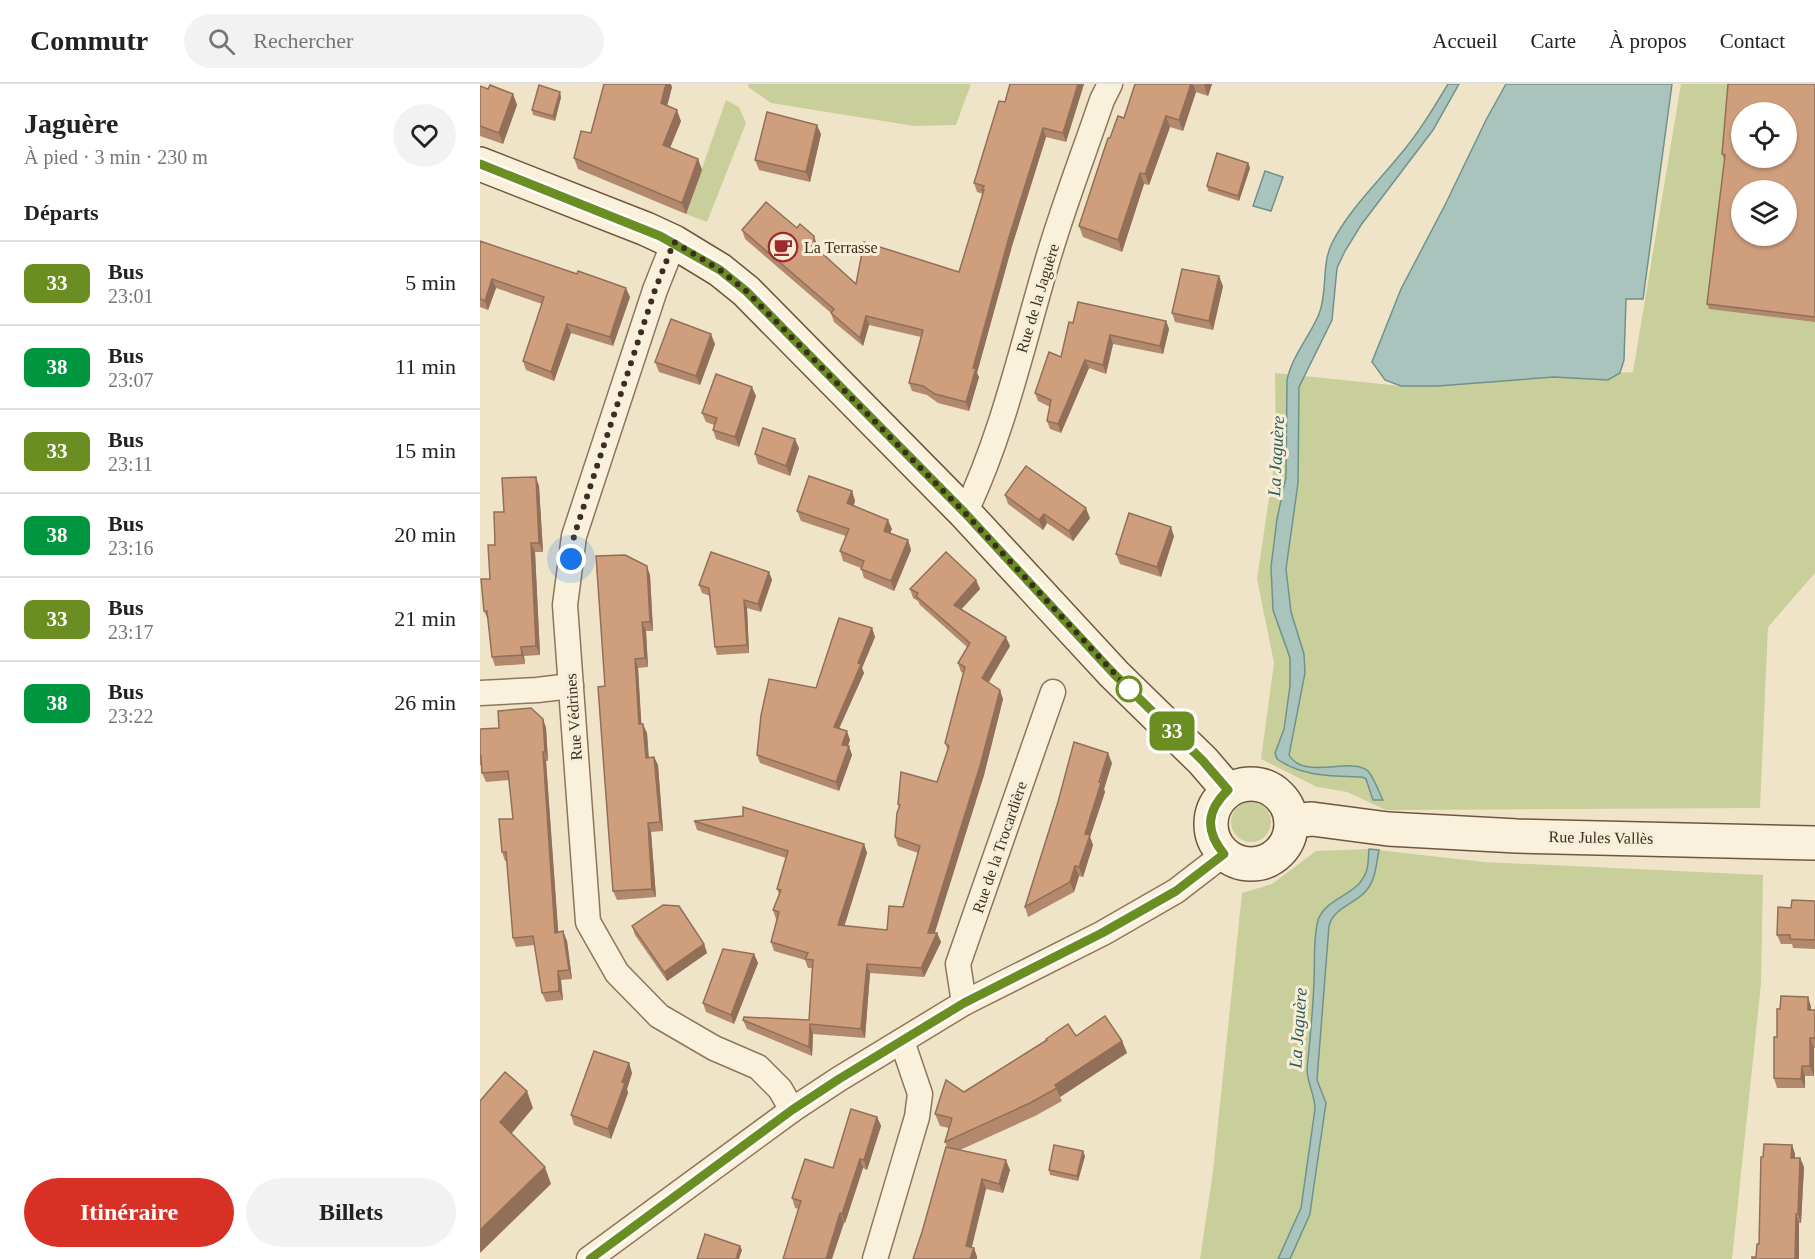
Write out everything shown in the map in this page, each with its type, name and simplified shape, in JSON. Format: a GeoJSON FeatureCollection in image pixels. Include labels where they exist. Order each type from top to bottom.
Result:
{"type":"FeatureCollection","features":[{"type":"Feature","properties":{"kind":"street","name":"Rue de la Jaguère"},"geometry":{"type":"LineString","coordinates":[[965,513],[977,487],[1005,407],[1050,251],[1102,100],[1110,84]]}},
{"type":"Feature","properties":{"kind":"street"},"geometry":{"type":"LineString","coordinates":[[480,164],[674,242],[720,270],[746,291],[965,513],[1114,674],[1203,761],[1228,790]]}},
{"type":"Feature","properties":{"kind":"street","name":"Rue Védrines"},"geometry":{"type":"LineString","coordinates":[[674,242],[655,290],[574,536],[565,605],[588,922],[617,973],[659,1016],[714,1048],[758,1067],[780,1089],[792,1110]]}},
{"type":"Feature","properties":{"kind":"street"},"geometry":{"type":"LineString","coordinates":[[480,693],[571,686]]}},
{"type":"Feature","properties":{"kind":"street","name":"Rue de la Trocardière"},"geometry":{"type":"LineString","coordinates":[[964,1003],[958,964],[1053,692]]}},
{"type":"Feature","properties":{"kind":"street"},"geometry":{"type":"LineString","coordinates":[[1251,783],[1274,790],[1285,804],[1291,821],[1290,835],[1284,847],[1268,860],[1249,864],[1236,861],[1224,854],[1216,845],[1210,821],[1219,799],[1228,790],[1251,783]]}},
{"type":"Feature","properties":{"kind":"street","name":"Rue Jules Vallès"},"geometry":{"type":"LineString","coordinates":[[1291,821],[1312,819],[1388,829],[1517,836],[1815,843]]}},
{"type":"Feature","properties":{"kind":"street"},"geometry":{"type":"LineString","coordinates":[[590,1259],[792,1110],[964,1003],[1102,933],[1176,891],[1224,854]]}},
{"type":"Feature","properties":{"kind":"street"},"geometry":{"type":"LineString","coordinates":[[875,1259],[917,1117],[920,1094],[902,1041]]}},
{"type":"Feature","properties":{"kind":"green space"},"geometry":{"type":"Polygon","coordinates":[[[749,84],[971,84],[956,125],[914,126],[771,103],[748,87],[749,84]]]}},
{"type":"Feature","properties":{"kind":"green space"},"geometry":{"type":"Polygon","coordinates":[[[1681,84],[1815,84],[1815,573],[1768,627],[1760,808],[1386,810],[1347,792],[1317,787],[1261,759],[1274,663],[1257,579],[1276,451],[1275,373],[1401,386],[1633,372],[1681,84]]]}},
{"type":"Feature","properties":{"kind":"green space"},"geometry":{"type":"Polygon","coordinates":[[[726,100],[739,107],[746,123],[707,222],[686,214],[726,100]]]}},
{"type":"Feature","properties":{"kind":"green space"},"geometry":{"type":"Polygon","coordinates":[[[1251,802],[1265,808],[1271,822],[1265,836],[1251,842],[1237,836],[1231,822],[1237,808],[1251,802]]]}},
{"type":"Feature","properties":{"kind":"green space"},"geometry":{"type":"Polygon","coordinates":[[[1369,849],[1484,862],[1763,875],[1761,984],[1732,1259],[1200,1259],[1213,1171],[1242,893],[1272,884],[1316,851],[1369,849]]]}},
{"type":"Feature","properties":{"kind":"water"},"geometry":{"type":"Polygon","coordinates":[[[1448,84],[1459,84],[1433,130],[1361,225],[1345,251],[1337,268],[1332,320],[1299,387],[1298,483],[1286,569],[1291,612],[1304,654],[1305,673],[1289,755],[1296,763],[1305,766],[1316,768],[1351,766],[1368,771],[1383,800],[1373,800],[1366,779],[1362,777],[1329,776],[1307,772],[1287,765],[1277,759],[1275,753],[1284,729],[1290,686],[1290,658],[1273,610],[1271,567],[1277,519],[1286,477],[1287,380],[1289,371],[1322,306],[1327,260],[1332,243],[1354,209],[1413,139],[1448,84]]]}},
{"type":"Feature","properties":{"kind":"water"},"geometry":{"type":"Polygon","coordinates":[[[1506,84],[1672,84],[1643,299],[1626,299],[1624,360],[1620,373],[1608,380],[1554,377],[1438,386],[1401,386],[1385,380],[1372,362],[1401,289],[1506,84]]]}},
{"type":"Feature","properties":{"kind":"water"},"geometry":{"type":"Polygon","coordinates":[[[1265,171],[1283,177],[1271,211],[1253,206],[1265,171]]]}},
{"type":"Feature","properties":{"kind":"water"},"geometry":{"type":"Polygon","coordinates":[[[1369,849],[1379,850],[1372,882],[1366,891],[1335,914],[1329,926],[1317,1080],[1326,1103],[1310,1214],[1290,1259],[1278,1259],[1301,1208],[1315,1109],[1307,1069],[1313,1003],[1316,927],[1322,912],[1362,880],[1368,867],[1369,849]]]}},
{"type":"Feature","properties":{"kind":"building"},"geometry":{"type":"Polygon","coordinates":[[[604,84],[666,84],[661,103],[677,110],[663,145],[698,159],[682,203],[574,158],[581,131],[591,133],[604,84]]]}},
{"type":"Feature","properties":{"kind":"building"},"geometry":{"type":"Polygon","coordinates":[[[1010,84],[1078,84],[1063,133],[1043,128],[1009,237],[973,368],[976,368],[966,402],[935,394],[923,386],[909,383],[923,330],[866,316],[860,338],[831,313],[834,309],[742,230],[766,202],[797,228],[800,224],[814,236],[814,246],[856,284],[864,242],[959,272],[984,190],[982,190],[984,186],[974,183],[999,101],[1005,102],[1010,84]]]}},
{"type":"Feature","properties":{"kind":"building"},"geometry":{"type":"Polygon","coordinates":[[[1135,84],[1191,84],[1179,120],[1166,116],[1145,174],[1140,173],[1118,240],[1079,226],[1108,138],[1110,138],[1118,116],[1124,118],[1135,84]]]}},
{"type":"Feature","properties":{"kind":"building"},"geometry":{"type":"Polygon","coordinates":[[[1728,84],[1815,84],[1815,317],[1707,304],[1725,155],[1722,154],[1728,84]]]}},
{"type":"Feature","properties":{"kind":"building"},"geometry":{"type":"Polygon","coordinates":[[[490,85],[513,94],[499,133],[480,126],[480,86],[488,89],[490,85]]]}},
{"type":"Feature","properties":{"kind":"building"},"geometry":{"type":"Polygon","coordinates":[[[539,85],[560,92],[553,116],[532,110],[539,85]]]}},
{"type":"Feature","properties":{"kind":"building"},"geometry":{"type":"Polygon","coordinates":[[[767,112],[817,125],[806,172],[755,160],[767,112]]]}},
{"type":"Feature","properties":{"kind":"building"},"geometry":{"type":"Polygon","coordinates":[[[1217,153],[1248,163],[1238,196],[1207,186],[1217,153]]]}},
{"type":"Feature","properties":{"kind":"building"},"geometry":{"type":"Polygon","coordinates":[[[480,241],[626,288],[610,337],[567,324],[551,372],[523,361],[544,297],[492,279],[485,301],[480,299],[480,241]]]}},
{"type":"Feature","properties":{"kind":"building"},"geometry":{"type":"Polygon","coordinates":[[[1182,269],[1219,276],[1209,321],[1172,313],[1182,269]]]}},
{"type":"Feature","properties":{"kind":"building"},"geometry":{"type":"Polygon","coordinates":[[[1078,302],[1166,321],[1160,346],[1110,335],[1103,365],[1085,360],[1058,424],[1047,421],[1051,400],[1035,393],[1049,352],[1061,357],[1069,322],[1073,323],[1078,302]]]}},
{"type":"Feature","properties":{"kind":"building"},"geometry":{"type":"Polygon","coordinates":[[[671,319],[711,334],[696,376],[655,362],[671,319]]]}},
{"type":"Feature","properties":{"kind":"building"},"geometry":{"type":"Polygon","coordinates":[[[716,374],[752,387],[735,437],[713,430],[717,418],[702,413],[716,374]]]}},
{"type":"Feature","properties":{"kind":"building"},"geometry":{"type":"Polygon","coordinates":[[[763,428],[795,439],[786,466],[755,454],[763,428]]]}},
{"type":"Feature","properties":{"kind":"building"},"geometry":{"type":"Polygon","coordinates":[[[1026,466],[1086,508],[1069,531],[1044,514],[1039,520],[1005,495],[1026,466]]]}},
{"type":"Feature","properties":{"kind":"building"},"geometry":{"type":"Polygon","coordinates":[[[809,476],[852,491],[847,503],[888,520],[884,531],[908,540],[891,581],[861,569],[864,561],[840,551],[849,529],[797,511],[809,476]]]}},
{"type":"Feature","properties":{"kind":"building"},"geometry":{"type":"Polygon","coordinates":[[[536,477],[539,543],[531,543],[536,646],[521,647],[522,655],[492,657],[481,579],[490,579],[488,545],[495,545],[494,512],[504,512],[502,478],[536,477]]]}},
{"type":"Feature","properties":{"kind":"building"},"geometry":{"type":"Polygon","coordinates":[[[1129,513],[1171,527],[1157,567],[1116,554],[1129,513]]]}},
{"type":"Feature","properties":{"kind":"building"},"geometry":{"type":"Polygon","coordinates":[[[711,552],[769,572],[758,604],[744,600],[747,645],[715,647],[709,588],[699,585],[711,552]]]}},
{"type":"Feature","properties":{"kind":"building"},"geometry":{"type":"Polygon","coordinates":[[[946,552],[976,580],[954,605],[1006,637],[982,678],[1000,690],[980,766],[928,933],[937,933],[921,968],[867,964],[861,1029],[810,1024],[809,1047],[743,1020],[744,1017],[809,1020],[813,960],[805,959],[808,953],[771,942],[779,912],[773,910],[781,890],[777,889],[788,851],[694,821],[743,816],[743,807],[864,844],[838,925],[887,930],[889,906],[903,907],[920,846],[895,837],[900,805],[898,804],[901,772],[937,782],[949,746],[945,743],[965,667],[958,663],[970,643],[916,596],[918,593],[910,589],[946,552]]]}},
{"type":"Feature","properties":{"kind":"building"},"geometry":{"type":"Polygon","coordinates":[[[625,555],[647,566],[650,622],[642,622],[645,658],[635,659],[639,724],[643,724],[646,758],[654,757],[660,822],[648,823],[652,889],[613,891],[598,687],[605,686],[596,556],[625,555]]]}},
{"type":"Feature","properties":{"kind":"building"},"geometry":{"type":"Polygon","coordinates":[[[839,618],[872,628],[858,663],[861,664],[834,727],[847,731],[842,745],[849,746],[836,782],[757,755],[761,715],[769,679],[816,688],[839,618]]]}},
{"type":"Feature","properties":{"kind":"building"},"geometry":{"type":"Polygon","coordinates":[[[531,708],[543,719],[545,752],[543,752],[555,933],[563,931],[569,970],[558,971],[559,991],[542,993],[533,936],[513,938],[506,852],[502,852],[499,819],[513,819],[508,771],[482,773],[480,756],[480,729],[499,728],[498,711],[531,708]]]}},
{"type":"Feature","properties":{"kind":"building"},"geometry":{"type":"Polygon","coordinates":[[[1074,742],[1108,753],[1085,834],[1090,835],[1079,867],[1075,866],[1070,882],[1025,907],[1058,802],[1074,742]]]}},
{"type":"Feature","properties":{"kind":"building"},"geometry":{"type":"Polygon","coordinates":[[[1792,900],[1815,901],[1815,940],[1790,939],[1790,935],[1777,935],[1778,907],[1791,908],[1792,900]]]}},
{"type":"Feature","properties":{"kind":"building"},"geometry":{"type":"Polygon","coordinates":[[[663,905],[679,906],[704,944],[664,972],[632,926],[663,905]]]}},
{"type":"Feature","properties":{"kind":"building"},"geometry":{"type":"Polygon","coordinates":[[[723,949],[754,954],[731,1015],[703,1003],[723,949]]]}},
{"type":"Feature","properties":{"kind":"building"},"geometry":{"type":"Polygon","coordinates":[[[1781,996],[1808,997],[1808,1010],[1815,1010],[1815,1038],[1810,1038],[1810,1066],[1802,1066],[1801,1079],[1774,1078],[1774,1037],[1777,1037],[1777,1009],[1780,1009],[1781,996]]]}},
{"type":"Feature","properties":{"kind":"building"},"geometry":{"type":"Polygon","coordinates":[[[1105,1016],[1122,1041],[1055,1085],[1057,1088],[945,1142],[952,1118],[935,1114],[946,1080],[964,1092],[1047,1040],[1068,1024],[1076,1036],[1105,1016]]]}},
{"type":"Feature","properties":{"kind":"building"},"geometry":{"type":"Polygon","coordinates":[[[594,1051],[629,1063],[622,1082],[625,1083],[608,1129],[571,1115],[594,1051]]]}},
{"type":"Feature","properties":{"kind":"building"},"geometry":{"type":"Polygon","coordinates":[[[505,1072],[527,1091],[500,1122],[545,1167],[480,1230],[480,1101],[505,1072]]]}},
{"type":"Feature","properties":{"kind":"building"},"geometry":{"type":"Polygon","coordinates":[[[851,1109],[877,1117],[864,1160],[860,1159],[842,1214],[840,1213],[826,1259],[783,1259],[801,1201],[792,1198],[805,1159],[833,1168],[851,1109]]]}},
{"type":"Feature","properties":{"kind":"building"},"geometry":{"type":"Polygon","coordinates":[[[1764,1144],[1792,1145],[1791,1158],[1800,1158],[1795,1259],[1752,1259],[1756,1257],[1757,1244],[1759,1244],[1761,1157],[1763,1157],[1764,1144]]]}},
{"type":"Feature","properties":{"kind":"building"},"geometry":{"type":"Polygon","coordinates":[[[1054,1145],[1083,1151],[1077,1176],[1049,1170],[1054,1145]]]}},
{"type":"Feature","properties":{"kind":"building"},"geometry":{"type":"Polygon","coordinates":[[[946,1147],[1006,1160],[999,1184],[982,1179],[966,1246],[974,1248],[970,1259],[913,1259],[922,1232],[946,1147]]]}},
{"type":"Feature","properties":{"kind":"building"},"geometry":{"type":"Polygon","coordinates":[[[705,1234],[740,1246],[736,1259],[697,1259],[705,1234]]]}},
{"type":"Feature","properties":{"kind":"bus line","name":"33"},"geometry":{"type":"LineString","coordinates":[[480,164],[674,242],[720,270],[746,291],[965,513],[1114,674],[1203,761],[1228,790],[1219,799],[1210,821],[1216,845],[1224,854],[1176,891],[1102,933],[964,1003],[839,1079],[792,1110],[590,1259]]}},
{"type":"Feature","properties":{"kind":"place","name":"La Terrasse"},"geometry":{"type":"Point","coordinates":[783,247]}},
{"type":"Feature","properties":{"kind":"route"},"geometry":{"type":"LineString","coordinates":[[571,559],[574,536],[655,290],[674,242],[720,270],[746,291],[965,513],[1129,689]]}},
{"type":"Feature","properties":{"kind":"water label","name":"La Jaguère"},"geometry":{"type":"Point","coordinates":[1276,456]}},
{"type":"Feature","properties":{"kind":"water label","name":"La Jaguère"},"geometry":{"type":"Point","coordinates":[1298,1028]}}]}
